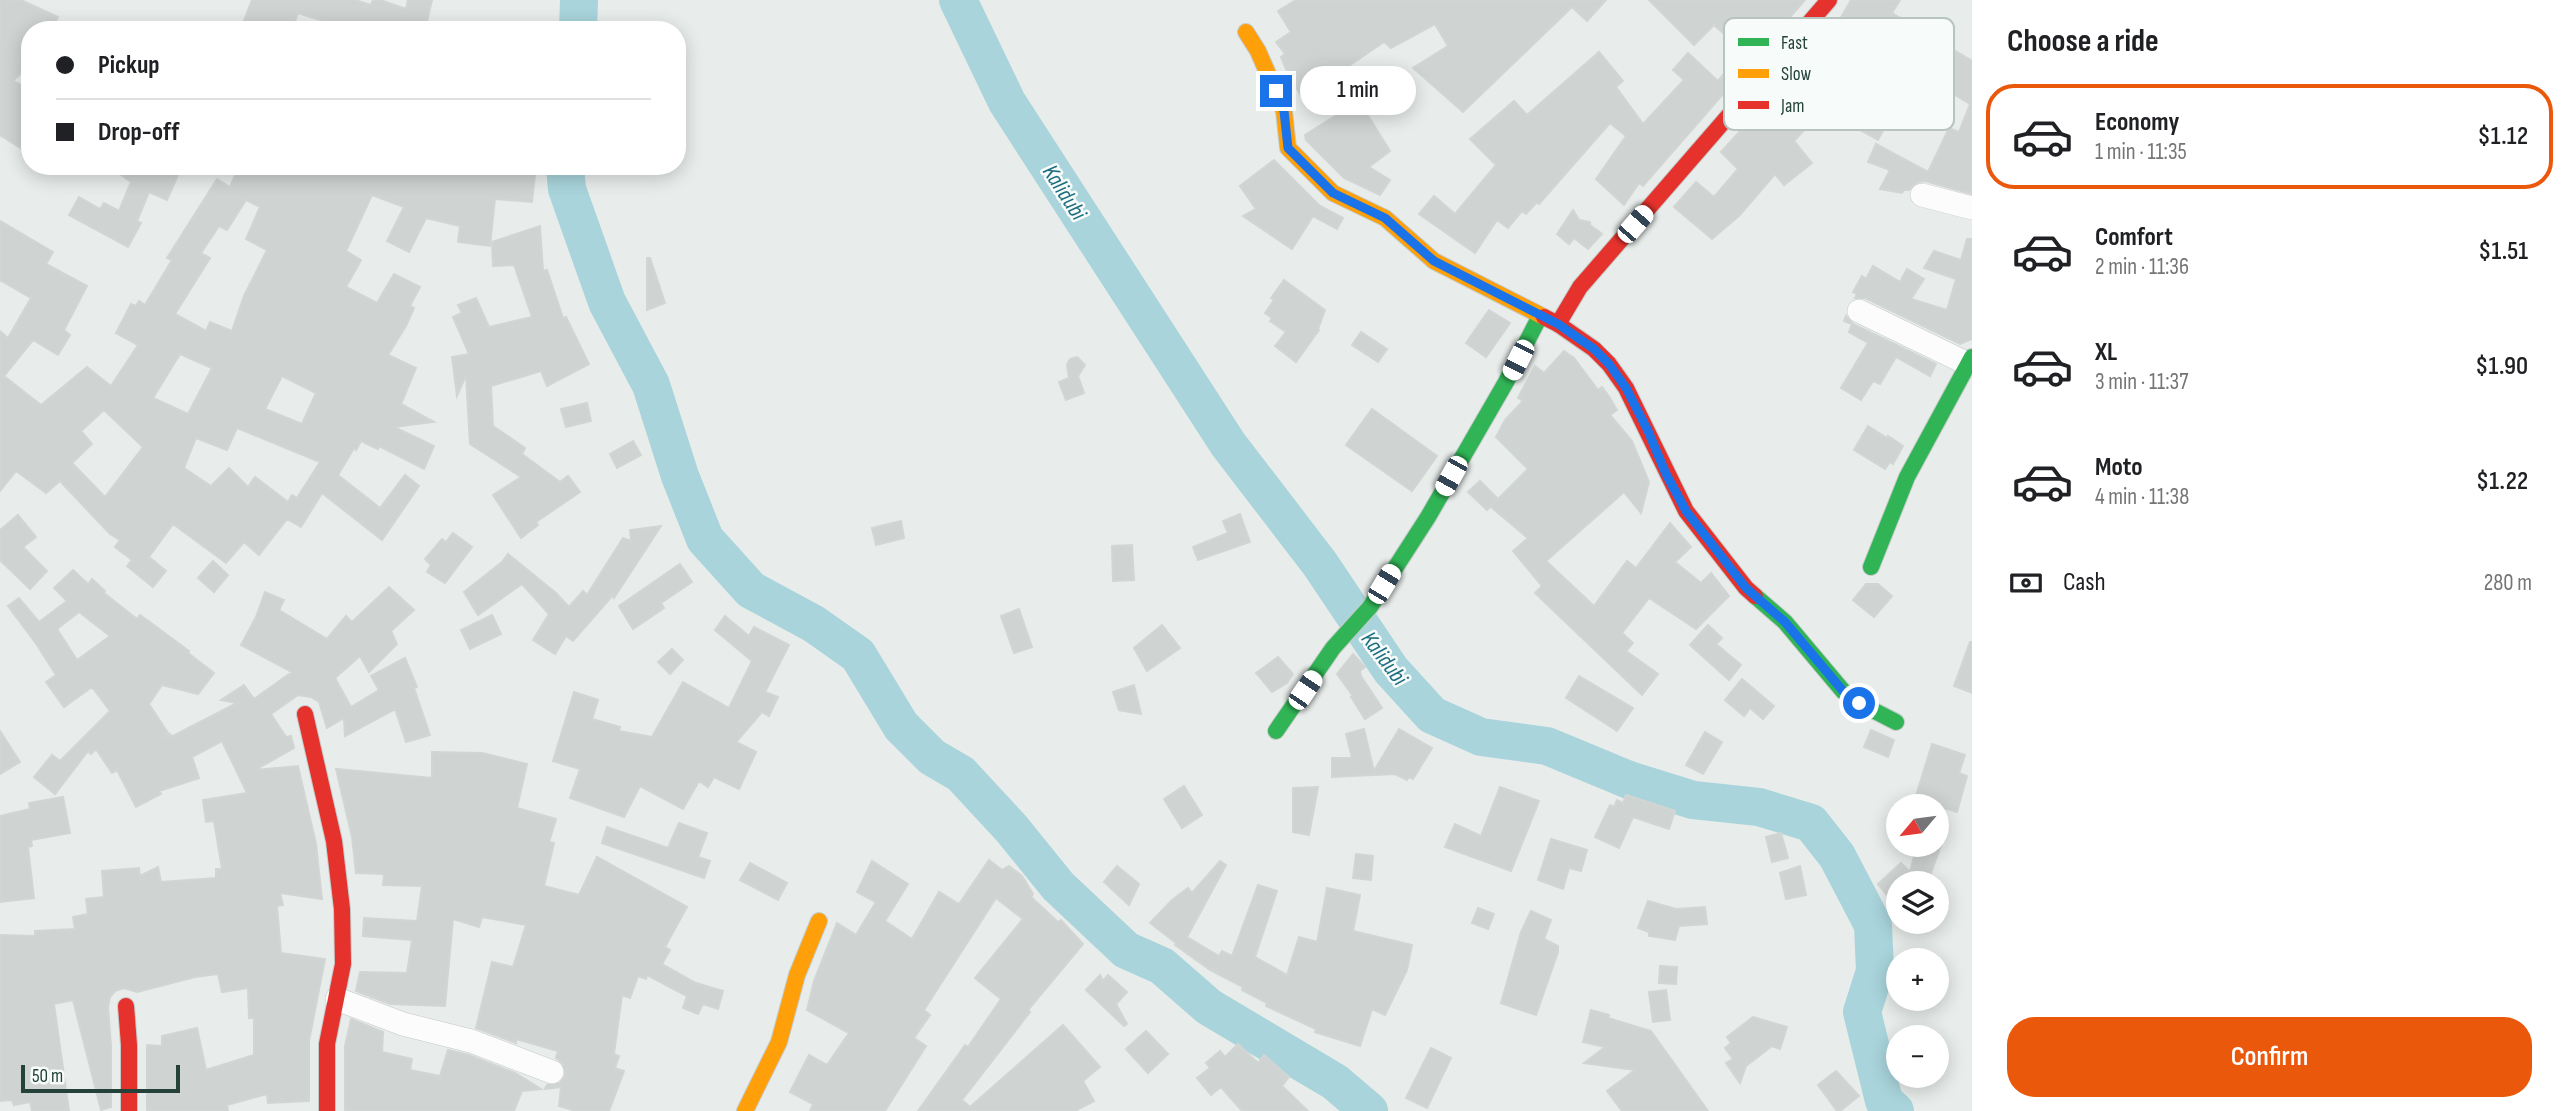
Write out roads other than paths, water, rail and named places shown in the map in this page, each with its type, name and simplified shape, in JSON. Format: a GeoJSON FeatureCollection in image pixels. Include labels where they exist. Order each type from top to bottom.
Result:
{"type":"FeatureCollection","features":[{"type":"Feature","properties":{"kind":"street"},"geometry":{"type":"LineString","coordinates":[[1813,18],[1829,0]]}},
{"type":"Feature","properties":{"kind":"street"},"geometry":{"type":"LineString","coordinates":[[1246,32],[1258,51],[1284,111],[1288,148],[1333,193],[1385,218],[1434,261],[1558,324],[1594,349],[1626,388],[1686,511],[1746,588],[1785,622],[1843,691],[1859,703],[1896,722]]}},
{"type":"Feature","properties":{"kind":"street"},"geometry":{"type":"LineString","coordinates":[[1558,324],[1580,287],[1724,121]]}},
{"type":"Feature","properties":{"kind":"street"},"geometry":{"type":"LineString","coordinates":[[1922,195],[1972,208]]}},
{"type":"Feature","properties":{"kind":"street"},"geometry":{"type":"LineString","coordinates":[[1859,311],[1970,360],[1907,477],[1871,567]]}},
{"type":"Feature","properties":{"kind":"street"},"geometry":{"type":"LineString","coordinates":[[1276,731],[1333,648],[1370,607],[1428,517],[1506,382],[1540,316]]}},
{"type":"Feature","properties":{"kind":"street"},"geometry":{"type":"LineString","coordinates":[[304,714],[334,841],[342,909],[343,964],[327,1044],[327,1111]]}},
{"type":"Feature","properties":{"kind":"street"},"geometry":{"type":"LineString","coordinates":[[745,1111],[779,1042],[797,975],[820,921]]}},
{"type":"Feature","properties":{"kind":"street"},"geometry":{"type":"LineString","coordinates":[[337,999],[403,1024],[471,1041],[552,1072]]}},
{"type":"Feature","properties":{"kind":"street"},"geometry":{"type":"LineString","coordinates":[[126,1006],[129,1111]]}},
{"type":"Feature","properties":{"kind":"waterway","name":"Kalidubi"},"geometry":{"type":"LineString","coordinates":[[578,21],[579,0]]}},
{"type":"Feature","properties":{"kind":"waterway","name":"Kalidubi"},"geometry":{"type":"LineString","coordinates":[[958,0],[1007,102],[1228,444],[1320,564],[1391,670],[1432,715],[1481,737],[1547,746],[1629,780],[1693,800],[1759,807],[1811,823],[1837,856],[1873,925],[1875,971],[1862,1012],[1884,1101],[1895,1111]]}},
{"type":"Feature","properties":{"kind":"waterway","name":"Kalidubi"},"geometry":{"type":"LineString","coordinates":[[566,175],[567,189],[607,302],[651,385],[680,476],[705,539],[751,590],[814,624],[858,655],[901,726],[932,757],[961,774],[1011,828],[1058,886],[1126,950],[1162,966],[1209,1007],[1335,1082],[1369,1111]]}}]}
